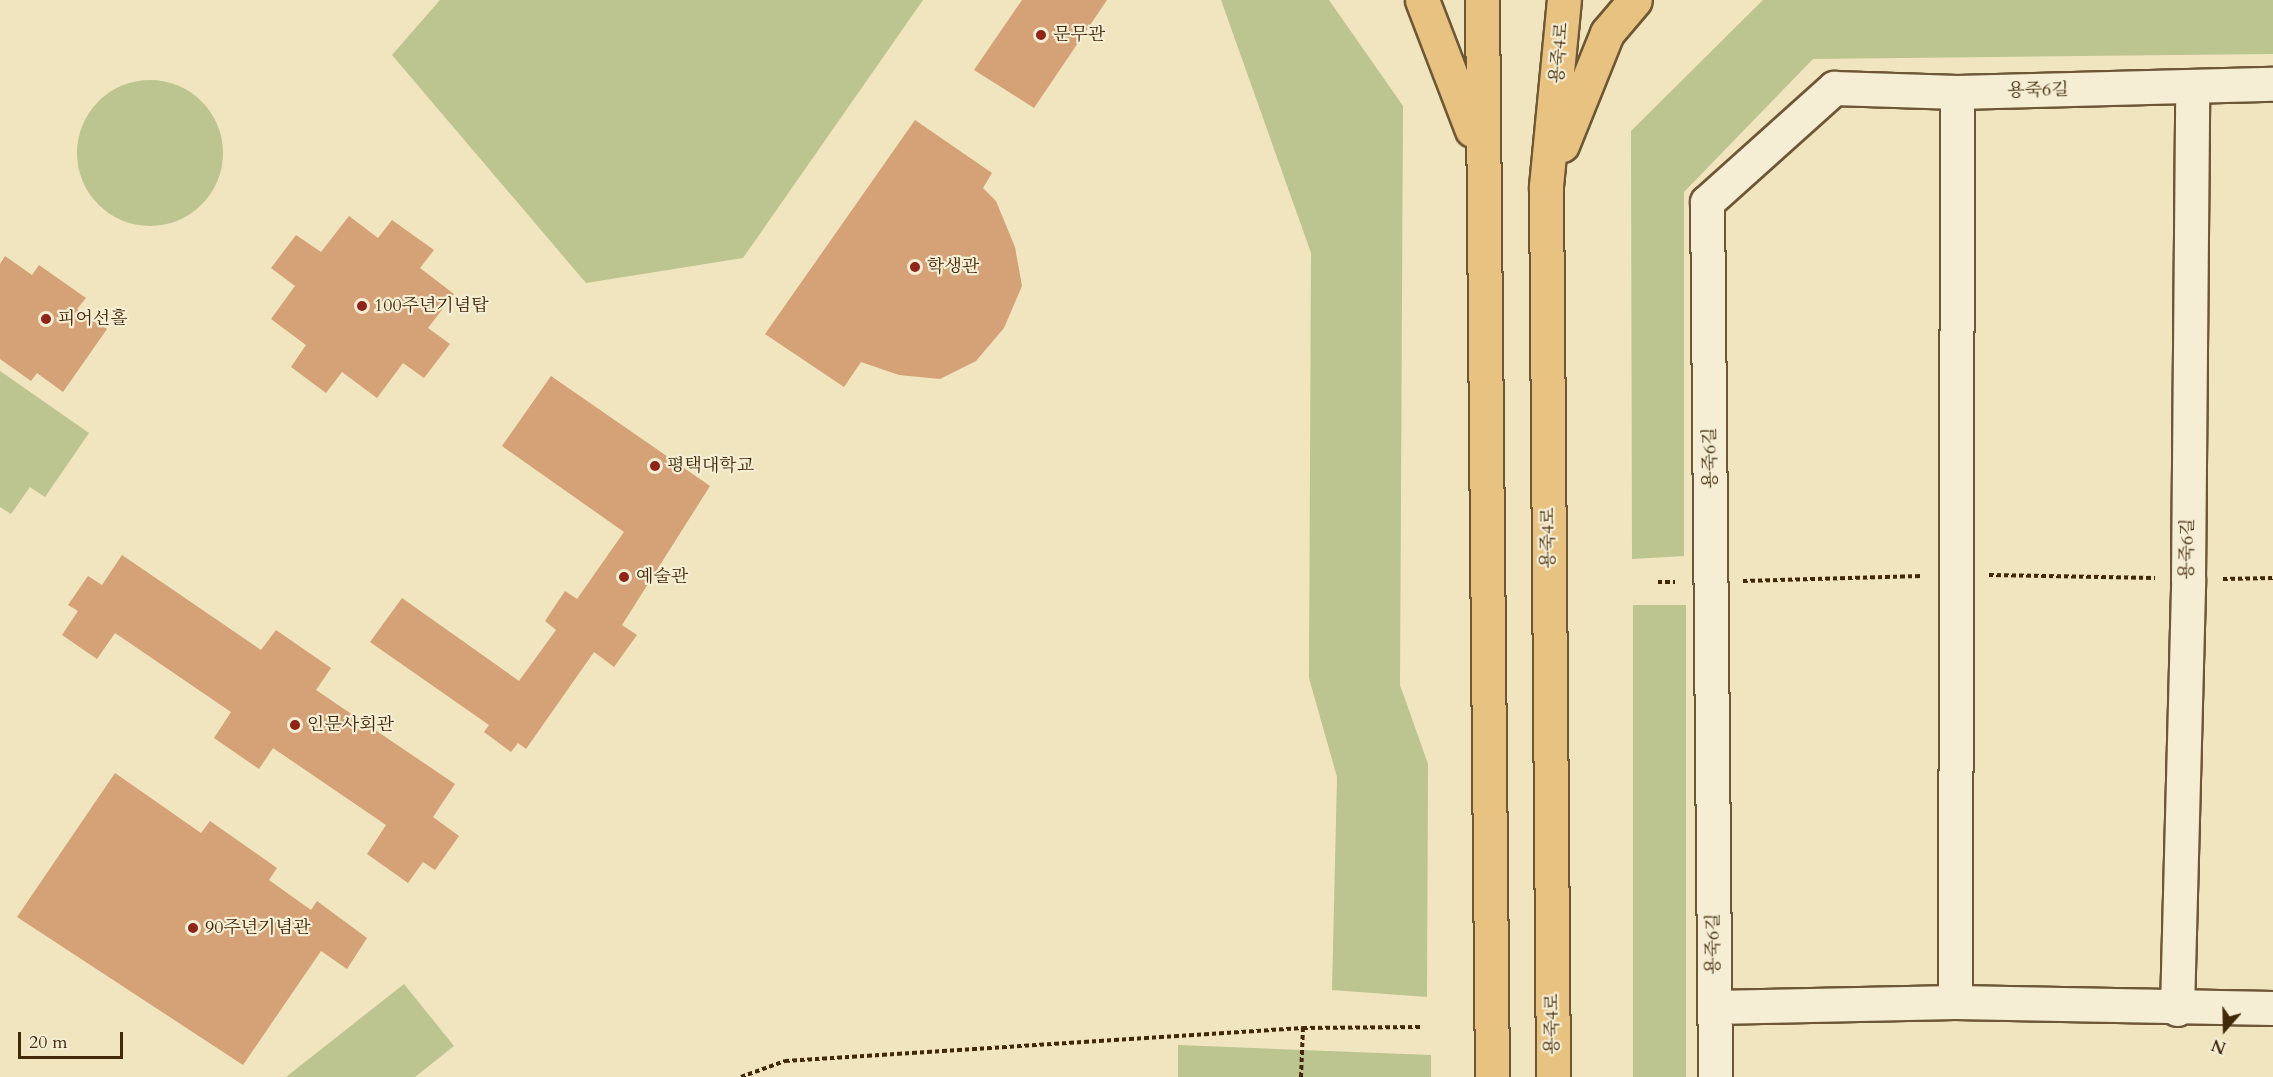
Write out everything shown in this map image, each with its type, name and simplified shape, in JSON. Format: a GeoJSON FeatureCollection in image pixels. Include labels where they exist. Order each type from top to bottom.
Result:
{"type":"FeatureCollection","features":[{"type":"Feature","properties":{"kind":"main road"},"geometry":{"type":"LineString","coordinates":[[1422,0],[1451,64],[1482,160]]}},
{"type":"Feature","properties":{"kind":"main road"},"geometry":{"type":"LineString","coordinates":[[1482,0],[1492,1077]]}},
{"type":"Feature","properties":{"kind":"main road","name":"용죽4로"},"geometry":{"type":"LineString","coordinates":[[1553,1077],[1546,186],[1564,0]]}},
{"type":"Feature","properties":{"kind":"main road"},"geometry":{"type":"LineString","coordinates":[[1546,186],[1607,33],[1635,0]]}},
{"type":"Feature","properties":{"kind":"street","name":"용죽6길"},"geometry":{"type":"LineString","coordinates":[[1715,1077],[1707,202],[1834,88],[1956,92],[2192,89],[2273,84]]}},
{"type":"Feature","properties":{"kind":"street","name":"용죽6길"},"geometry":{"type":"LineString","coordinates":[[2177,1009],[2188,579],[2192,89]]}},
{"type":"Feature","properties":{"kind":"street"},"geometry":{"type":"LineString","coordinates":[[1955,1002],[1956,92]]}},
{"type":"Feature","properties":{"kind":"street"},"geometry":{"type":"LineString","coordinates":[[1714,1007],[1955,1002],[2177,1009],[2273,1008]]}},
{"type":"Feature","properties":{"kind":"path"},"geometry":{"type":"LineString","coordinates":[[741,1077],[785,1061],[1303,1028],[1421,1027]]}},
{"type":"Feature","properties":{"kind":"path"},"geometry":{"type":"LineString","coordinates":[[1301,1077],[1303,1028]]}},
{"type":"Feature","properties":{"kind":"green space"},"geometry":{"type":"Polygon","coordinates":[[[440,0],[923,0],[743,258],[586,283],[392,55],[440,0]]]}},
{"type":"Feature","properties":{"kind":"green space"},"geometry":{"type":"Polygon","coordinates":[[[1221,0],[1329,0],[1403,106],[1400,685],[1428,764],[1427,997],[1332,990],[1337,777],[1309,678],[1311,253],[1221,0]]]}},
{"type":"Feature","properties":{"kind":"green space"},"geometry":{"type":"Polygon","coordinates":[[[1763,0],[2273,0],[2273,54],[1813,59],[1684,192],[1684,556],[1632,559],[1631,131],[1763,0]]]}},
{"type":"Feature","properties":{"kind":"green space"},"geometry":{"type":"Polygon","coordinates":[[[150,80],[164,81],[178,86],[191,92],[202,101],[211,112],[217,125],[222,139],[222,167],[217,181],[211,194],[202,205],[191,214],[178,220],[164,225],[150,226],[136,225],[122,220],[109,214],[98,205],[89,194],[83,181],[78,167],[77,153],[78,139],[83,125],[89,112],[98,101],[109,92],[122,86],[136,81],[150,80]]]}},
{"type":"Feature","properties":{"kind":"green space"},"geometry":{"type":"Polygon","coordinates":[[[0,371],[89,433],[45,497],[30,487],[11,514],[0,507],[0,371]]]}},
{"type":"Feature","properties":{"kind":"green space"},"geometry":{"type":"Polygon","coordinates":[[[1633,605],[1686,605],[1686,1077],[1633,1077],[1633,605]]]}},
{"type":"Feature","properties":{"kind":"green space"},"geometry":{"type":"Polygon","coordinates":[[[404,984],[454,1046],[415,1077],[286,1077],[404,984]]]}},
{"type":"Feature","properties":{"kind":"green space"},"geometry":{"type":"Polygon","coordinates":[[[1178,1045],[1431,1055],[1431,1077],[1178,1077],[1178,1045]]]}},
{"type":"Feature","properties":{"kind":"building","name":"문무관"},"geometry":{"type":"Polygon","coordinates":[[[1022,0],[1107,0],[1034,108],[974,70],[1022,0]]]}},
{"type":"Feature","properties":{"kind":"building","name":"학생관"},"geometry":{"type":"Polygon","coordinates":[[[915,120],[992,173],[983,188],[996,201],[1015,247],[1022,286],[1004,328],[976,361],[940,379],[899,375],[861,362],[844,387],[765,334],[915,120]]]}},
{"type":"Feature","properties":{"kind":"building","name":"100주년기념탑"},"geometry":{"type":"Polygon","coordinates":[[[349,216],[378,238],[392,220],[434,250],[420,268],[454,294],[428,328],[450,344],[424,378],[403,363],[377,398],[342,372],[326,393],[291,367],[306,345],[271,319],[295,286],[271,268],[296,235],[321,252],[349,216]]]}},
{"type":"Feature","properties":{"kind":"building","name":"피어선홀"},"geometry":{"type":"Polygon","coordinates":[[[5,256],[32,275],[39,265],[86,298],[77,309],[107,329],[63,392],[37,373],[31,381],[0,359],[0,264],[5,256]]]}},
{"type":"Feature","properties":{"kind":"building","name":"예술관"},"geometry":{"type":"Polygon","coordinates":[[[551,376],[710,486],[622,625],[637,635],[614,667],[594,652],[526,749],[518,743],[511,752],[484,732],[489,725],[370,642],[402,598],[519,681],[556,630],[545,621],[565,591],[577,599],[624,532],[502,446],[551,376]]]}},
{"type":"Feature","properties":{"kind":"building","name":"인문사회관"},"geometry":{"type":"Polygon","coordinates":[[[122,555],[261,650],[276,630],[331,668],[316,690],[455,784],[433,817],[459,836],[435,870],[423,862],[408,883],[367,854],[386,825],[273,748],[259,769],[214,738],[231,712],[115,633],[97,659],[62,635],[78,611],[68,605],[88,576],[102,585],[122,555]]]}},
{"type":"Feature","properties":{"kind":"building","name":"90주년기념관"},"geometry":{"type":"Polygon","coordinates":[[[115,773],[201,833],[210,821],[277,868],[269,880],[311,910],[317,901],[367,938],[347,969],[321,951],[243,1065],[17,917],[115,773]]]}},
{"type":"Feature","properties":{"kind":"place","name":"문무관"},"geometry":{"type":"Point","coordinates":[1041,35]}},
{"type":"Feature","properties":{"kind":"place","name":"학생관"},"geometry":{"type":"Point","coordinates":[915,267]}},
{"type":"Feature","properties":{"kind":"place","name":"100주년기념탑"},"geometry":{"type":"Point","coordinates":[362,306]}},
{"type":"Feature","properties":{"kind":"place","name":"피어선홀"},"geometry":{"type":"Point","coordinates":[46,319]}},
{"type":"Feature","properties":{"kind":"place","name":"평택대학교"},"geometry":{"type":"Point","coordinates":[655,466]}},
{"type":"Feature","properties":{"kind":"place","name":"예술관"},"geometry":{"type":"Point","coordinates":[624,577]}},
{"type":"Feature","properties":{"kind":"place","name":"인문사회관"},"geometry":{"type":"Point","coordinates":[295,725]}},
{"type":"Feature","properties":{"kind":"place","name":"90주년기념관"},"geometry":{"type":"Point","coordinates":[193,928]}}]}
